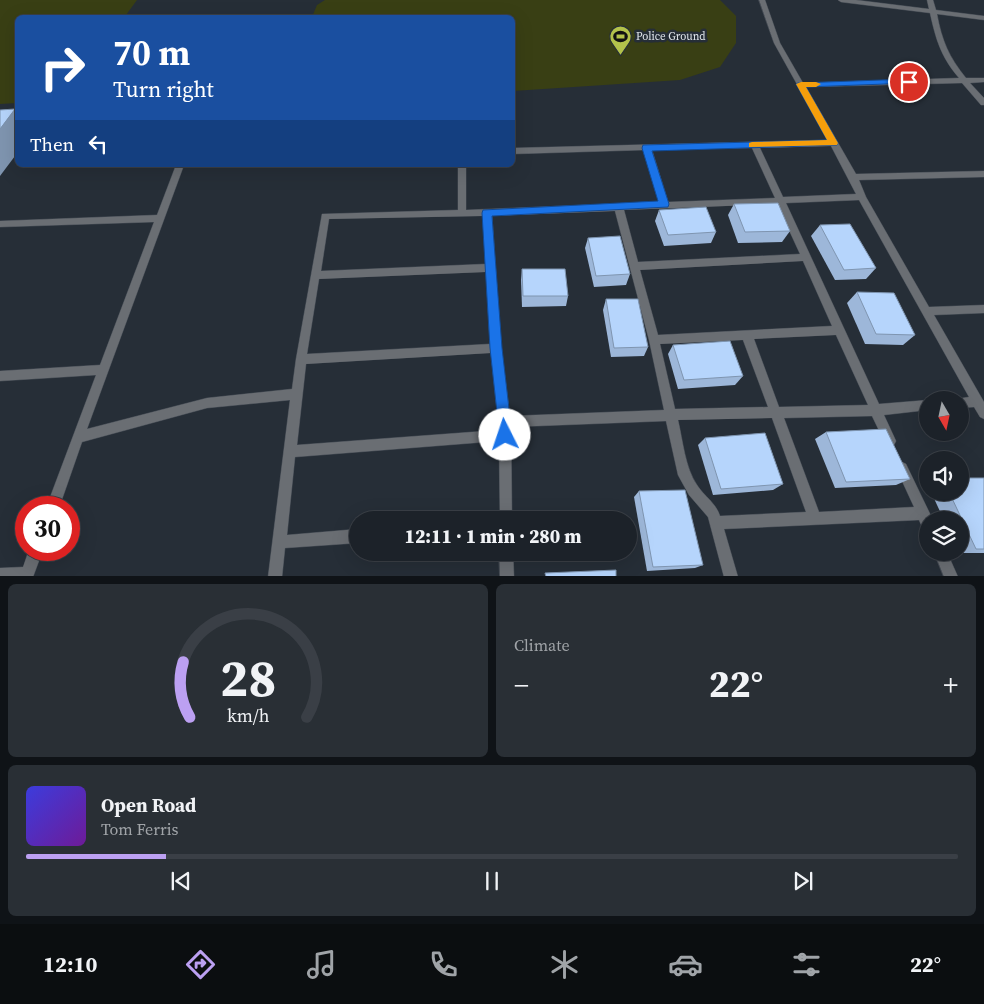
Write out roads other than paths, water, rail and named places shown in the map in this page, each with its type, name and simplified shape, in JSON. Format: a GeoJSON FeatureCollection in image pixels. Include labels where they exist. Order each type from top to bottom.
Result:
{"type":"FeatureCollection","features":[{"type":"Feature","properties":{"kind":"street"},"geometry":{"type":"LineString","coordinates":[[762,0],[777,43],[984,414]]}},
{"type":"Feature","properties":{"kind":"street"},"geometry":{"type":"LineString","coordinates":[[841,0],[984,18]]}},
{"type":"Feature","properties":{"kind":"street"},"geometry":{"type":"LineString","coordinates":[[930,0],[938,36],[964,80],[984,103]]}},
{"type":"Feature","properties":{"kind":"street"},"geometry":{"type":"LineString","coordinates":[[801,84],[984,80]]}},
{"type":"Feature","properties":{"kind":"street"},"geometry":{"type":"LineString","coordinates":[[515,151],[834,143]]}},
{"type":"Feature","properties":{"kind":"street"},"geometry":{"type":"LineString","coordinates":[[755,145],[922,511]]}},
{"type":"Feature","properties":{"kind":"street"},"geometry":{"type":"LineString","coordinates":[[647,148],[664,204]]}},
{"type":"Feature","properties":{"kind":"street"},"geometry":{"type":"LineString","coordinates":[[56,496],[179,167]]}},
{"type":"Feature","properties":{"kind":"street"},"geometry":{"type":"LineString","coordinates":[[462,167],[462,213]]}},
{"type":"Feature","properties":{"kind":"street"},"geometry":{"type":"LineString","coordinates":[[853,177],[984,174]]}},
{"type":"Feature","properties":{"kind":"street"},"geometry":{"type":"LineString","coordinates":[[274,576],[280,542],[301,358],[325,216],[487,213],[862,197]]}},
{"type":"Feature","properties":{"kind":"street"},"geometry":{"type":"LineString","coordinates":[[619,208],[654,340],[670,415],[688,484],[709,507],[716,523],[731,576]]}},
{"type":"Feature","properties":{"kind":"street"},"geometry":{"type":"LineString","coordinates":[[487,213],[496,348],[505,422],[506,511]]}},
{"type":"Feature","properties":{"kind":"street"},"geometry":{"type":"LineString","coordinates":[[0,224],[160,218]]}},
{"type":"Feature","properties":{"kind":"street"},"geometry":{"type":"LineString","coordinates":[[634,266],[807,257]]}},
{"type":"Feature","properties":{"kind":"street"},"geometry":{"type":"LineString","coordinates":[[316,274],[491,268]]}},
{"type":"Feature","properties":{"kind":"street"},"geometry":{"type":"LineString","coordinates":[[925,311],[984,309]]}},
{"type":"Feature","properties":{"kind":"street"},"geometry":{"type":"LineString","coordinates":[[654,340],[840,330]]}},
{"type":"Feature","properties":{"kind":"street"},"geometry":{"type":"LineString","coordinates":[[748,335],[814,518]]}},
{"type":"Feature","properties":{"kind":"street"},"geometry":{"type":"LineString","coordinates":[[301,358],[496,348]]}},
{"type":"Feature","properties":{"kind":"street"},"geometry":{"type":"LineString","coordinates":[[0,376],[103,370]]}},
{"type":"Feature","properties":{"kind":"street"},"geometry":{"type":"LineString","coordinates":[[77,438],[215,401],[297,394]]}},
{"type":"Feature","properties":{"kind":"street"},"geometry":{"type":"LineString","coordinates":[[969,402],[977,401]]}},
{"type":"Feature","properties":{"kind":"street"},"geometry":{"type":"LineString","coordinates":[[505,422],[670,415],[876,410],[919,406]]}},
{"type":"Feature","properties":{"kind":"street"},"geometry":{"type":"LineString","coordinates":[[291,451],[505,435]]}},
{"type":"Feature","properties":{"kind":"street"},"geometry":{"type":"LineString","coordinates":[[716,523],[814,518],[919,518]]}},
{"type":"Feature","properties":{"kind":"street"},"geometry":{"type":"LineString","coordinates":[[280,542],[349,537]]}},
{"type":"Feature","properties":{"kind":"street"},"geometry":{"type":"LineString","coordinates":[[0,576],[27,575],[32,561]]}},
{"type":"Feature","properties":{"kind":"street"},"geometry":{"type":"LineString","coordinates":[[506,561],[507,576]]}},
{"type":"Feature","properties":{"kind":"street"},"geometry":{"type":"LineString","coordinates":[[944,561],[951,576]]}},
{"type":"Feature","properties":{"kind":"place","name":"Police Ground"},"geometry":{"type":"Point","coordinates":[620,55]}}]}
